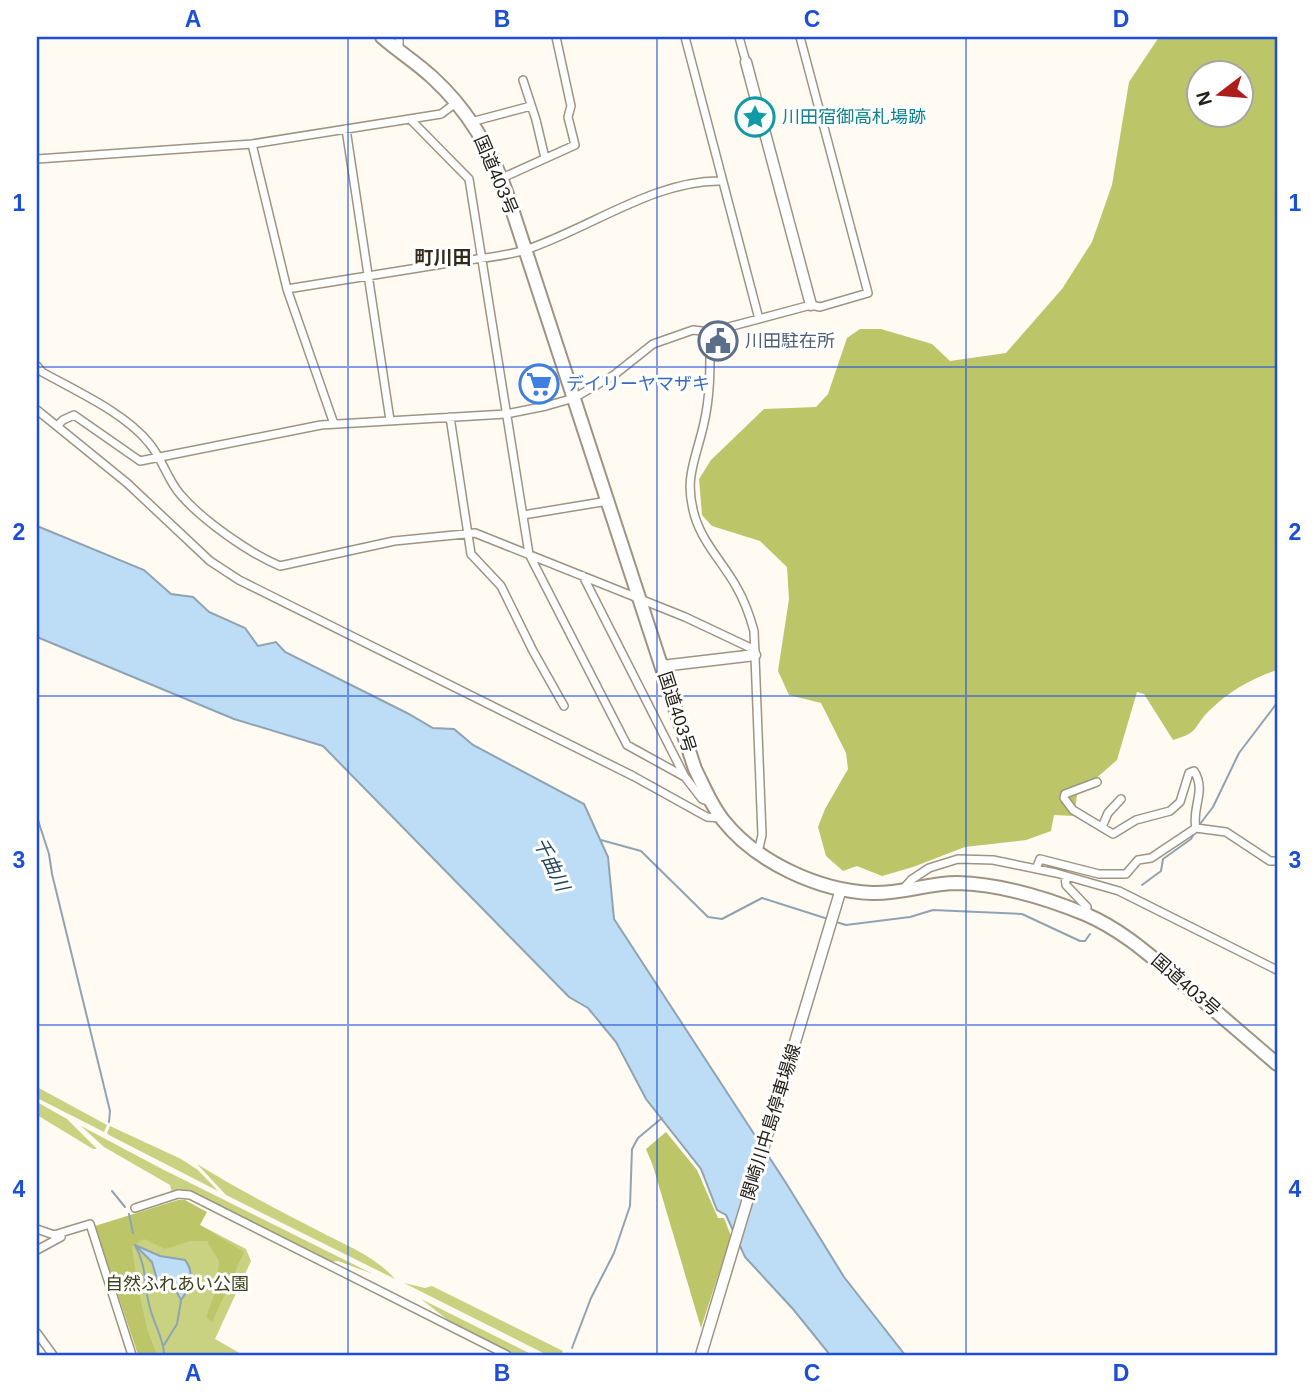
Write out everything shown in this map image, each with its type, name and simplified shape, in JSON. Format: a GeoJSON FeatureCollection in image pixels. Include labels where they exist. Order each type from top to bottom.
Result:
{"type":"FeatureCollection","features":[{"type":"Feature","properties":{"kind":"highway","name":"国道403号"},"geometry":{"type":"LineString","coordinates":[[382,37],[432,77],[457,102],[492,155],[502,178],[695,769],[721,818],[741,840],[758,852],[840,894],[901,891],[953,883],[982,885],[1039,899],[1087,915],[1134,941],[1277,1064]]}},
{"type":"Feature","properties":{"kind":"main road"},"geometry":{"type":"LineString","coordinates":[[746,62],[811,305]]}},
{"type":"Feature","properties":{"kind":"main road"},"geometry":{"type":"LineString","coordinates":[[662,666],[755,653]]}},
{"type":"Feature","properties":{"kind":"main road","name":"関崎川中島停車場線"},"geometry":{"type":"LineString","coordinates":[[701,1355],[840,894]]}},
{"type":"Feature","properties":{"kind":"street"},"geometry":{"type":"LineString","coordinates":[[399,37],[399,51]]}},
{"type":"Feature","properties":{"kind":"street"},"geometry":{"type":"LineString","coordinates":[[502,178],[575,145],[568,117],[571,106],[556,37]]}},
{"type":"Feature","properties":{"kind":"street"},"geometry":{"type":"LineString","coordinates":[[685,37],[760,319]]}},
{"type":"Feature","properties":{"kind":"street"},"geometry":{"type":"LineString","coordinates":[[739,37],[746,62]]}},
{"type":"Feature","properties":{"kind":"street"},"geometry":{"type":"LineString","coordinates":[[57,426],[74,415],[141,461],[334,424],[506,414],[574,398],[614,375],[653,344],[693,330],[710,332],[868,293],[800,37]]}},
{"type":"Feature","properties":{"kind":"street"},"geometry":{"type":"LineString","coordinates":[[523,80],[545,158]]}},
{"type":"Feature","properties":{"kind":"street"},"geometry":{"type":"LineString","coordinates":[[37,159],[252,144],[441,114],[457,102]]}},
{"type":"Feature","properties":{"kind":"street"},"geometry":{"type":"LineString","coordinates":[[471,122],[531,106]]}},
{"type":"Feature","properties":{"kind":"street"},"geometry":{"type":"LineString","coordinates":[[411,120],[469,179],[529,554],[628,745],[685,777]]}},
{"type":"Feature","properties":{"kind":"street"},"geometry":{"type":"LineString","coordinates":[[346,129],[390,420]]}},
{"type":"Feature","properties":{"kind":"street"},"geometry":{"type":"LineString","coordinates":[[252,144],[287,289],[334,424]]}},
{"type":"Feature","properties":{"kind":"street"},"geometry":{"type":"LineString","coordinates":[[287,289],[526,250],[604,218],[621,206],[663,191],[708,180],[722,181]]}},
{"type":"Feature","properties":{"kind":"street"},"geometry":{"type":"LineString","coordinates":[[710,332],[708,401],[689,480],[694,515],[702,536],[737,586],[754,631],[762,837],[758,852]]}},
{"type":"Feature","properties":{"kind":"street"},"geometry":{"type":"LineString","coordinates":[[37,366],[42,372],[124,420],[149,443],[180,494],[218,527],[263,559],[281,566],[394,541],[475,533],[640,598],[755,653]]}},
{"type":"Feature","properties":{"kind":"street"},"geometry":{"type":"LineString","coordinates":[[37,410],[127,483],[210,561],[239,580],[633,776],[707,817],[721,818]]}},
{"type":"Feature","properties":{"kind":"street"},"geometry":{"type":"LineString","coordinates":[[450,417],[471,554],[501,586],[564,706]]}},
{"type":"Feature","properties":{"kind":"street"},"geometry":{"type":"LineString","coordinates":[[523,515],[609,501]]}},
{"type":"Feature","properties":{"kind":"street"},"geometry":{"type":"LineString","coordinates":[[583,576],[685,777],[702,799],[711,802]]}},
{"type":"Feature","properties":{"kind":"street"},"geometry":{"type":"LineString","coordinates":[[1097,782],[1065,794],[1064,798],[1073,810],[1113,834],[1136,820],[1170,811],[1180,802],[1191,771],[1196,774],[1201,785],[1196,828]]}},
{"type":"Feature","properties":{"kind":"street"},"geometry":{"type":"LineString","coordinates":[[1102,827],[1108,813],[1121,799]]}},
{"type":"Feature","properties":{"kind":"street"},"geometry":{"type":"LineString","coordinates":[[1036,869],[1040,859],[1099,874],[1126,874],[1138,859],[1150,858],[1196,828],[1226,832],[1269,861],[1277,861]]}},
{"type":"Feature","properties":{"kind":"street"},"geometry":{"type":"LineString","coordinates":[[741,840],[752,841],[762,837]]}},
{"type":"Feature","properties":{"kind":"street"},"geometry":{"type":"LineString","coordinates":[[901,891],[911,880],[929,868],[958,859],[993,860],[1036,869],[1119,891],[1277,970]]}},
{"type":"Feature","properties":{"kind":"street"},"geometry":{"type":"LineString","coordinates":[[1065,876],[1066,885],[1087,907],[1087,915]]}},
{"type":"Feature","properties":{"kind":"street"},"geometry":{"type":"LineString","coordinates":[[135,1208],[178,1194],[190,1195],[508,1355]]}},
{"type":"Feature","properties":{"kind":"street"},"geometry":{"type":"LineString","coordinates":[[37,1228],[54,1235],[90,1224],[132,1355]]}},
{"type":"Feature","properties":{"kind":"street"},"geometry":{"type":"LineString","coordinates":[[37,1250],[78,1228]]}},
{"type":"Feature","properties":{"kind":"street"},"geometry":{"type":"LineString","coordinates":[[37,1333],[53,1355]]}},
{"type":"Feature","properties":{"kind":"green space"},"geometry":{"type":"Polygon","coordinates":[[[1159,37],[1277,37],[1277,670],[1234,691],[1210,710],[1192,731],[1173,740],[1144,694],[1137,692],[1117,760],[1077,795],[1074,816],[1054,815],[1051,831],[1026,840],[965,847],[882,876],[857,866],[843,871],[826,856],[818,827],[848,769],[846,753],[821,703],[789,695],[778,671],[789,599],[787,567],[760,541],[712,526],[702,515],[699,479],[711,460],[764,409],[816,407],[828,394],[847,338],[860,329],[881,329],[932,344],[950,361],[1006,353],[1062,289],[1092,242],[1112,185],[1129,82],[1159,37]]]}},
{"type":"Feature","properties":{"kind":"green space"},"geometry":{"type":"Polygon","coordinates":[[[37,1087],[107,1125],[104,1132],[37,1098],[37,1087]]]}},
{"type":"Feature","properties":{"kind":"green space"},"geometry":{"type":"Polygon","coordinates":[[[37,1102],[67,1119],[97,1149],[37,1115],[37,1102]]]}},
{"type":"Feature","properties":{"kind":"green space"},"geometry":{"type":"Polygon","coordinates":[[[81,1126],[373,1274],[338,1261],[330,1262],[187,1190],[172,1193],[170,1185],[104,1147],[81,1126]]]}},
{"type":"Feature","properties":{"kind":"green space"},"geometry":{"type":"Polygon","coordinates":[[[110,1126],[181,1159],[198,1170],[218,1191],[109,1135],[107,1133],[110,1126]]]}},
{"type":"Feature","properties":{"kind":"green space"},"geometry":{"type":"Polygon","coordinates":[[[666,1132],[697,1170],[718,1218],[724,1218],[731,1236],[701,1328],[646,1149],[666,1132]]]}},
{"type":"Feature","properties":{"kind":"green space"},"geometry":{"type":"Polygon","coordinates":[[[197,1164],[368,1257],[395,1279],[226,1195],[197,1164]]]}},
{"type":"Feature","properties":{"kind":"green space"},"geometry":{"type":"Polygon","coordinates":[[[185,1200],[207,1212],[200,1225],[244,1252],[212,1322],[206,1317],[216,1290],[219,1261],[207,1241],[190,1241],[165,1249],[144,1239],[132,1246],[147,1329],[157,1355],[138,1355],[95,1226],[185,1200]]]}},
{"type":"Feature","properties":{"kind":"green space","name":"自然ふれあい公園"},"geometry":{"type":"Polygon","coordinates":[[[200,1225],[246,1249],[251,1261],[215,1339],[243,1355],[140,1355],[105,1247],[200,1225]]]}},
{"type":"Feature","properties":{"kind":"green space"},"geometry":{"type":"Polygon","coordinates":[[[404,1283],[425,1288],[432,1286],[563,1351],[561,1355],[547,1355],[404,1283]]]}},
{"type":"Feature","properties":{"kind":"green space"},"geometry":{"type":"Polygon","coordinates":[[[421,1299],[533,1355],[513,1355],[453,1324],[421,1299]]]}},
{"type":"Feature","properties":{"kind":"water","name":"千曲川"},"geometry":{"type":"Polygon","coordinates":[[[37,526],[144,570],[171,594],[193,597],[209,612],[245,628],[258,646],[276,642],[285,652],[433,728],[454,729],[473,745],[584,804],[608,857],[614,919],[844,1277],[905,1355],[830,1355],[793,1309],[745,1257],[726,1215],[717,1210],[701,1169],[646,1099],[616,1042],[588,1008],[569,997],[323,746],[234,719],[37,637],[37,526]]]}},
{"type":"Feature","properties":{"kind":"water"},"geometry":{"type":"Polygon","coordinates":[[[135,1245],[160,1256],[185,1260],[190,1270],[190,1280],[181,1300],[173,1285],[158,1283],[152,1262],[135,1245]]]}},
{"type":"Feature","properties":{"kind":"waterway"},"geometry":{"type":"LineString","coordinates":[[1200,824],[1213,807],[1239,753],[1277,703]]}},
{"type":"Feature","properties":{"kind":"waterway"},"geometry":{"type":"LineString","coordinates":[[37,817],[49,854],[110,1111],[109,1122]]}},
{"type":"Feature","properties":{"kind":"waterway"},"geometry":{"type":"LineString","coordinates":[[1142,885],[1161,871],[1163,859],[1194,834]]}},
{"type":"Feature","properties":{"kind":"waterway"},"geometry":{"type":"LineString","coordinates":[[601,840],[641,851],[708,917],[722,919],[762,898],[828,919]]}},
{"type":"Feature","properties":{"kind":"waterway"},"geometry":{"type":"LineString","coordinates":[[836,922],[846,925],[910,917],[933,910],[1022,914],[1080,941],[1085,941],[1090,934]]}},
{"type":"Feature","properties":{"kind":"waterway"},"geometry":{"type":"LineString","coordinates":[[572,1348],[591,1298],[614,1253],[630,1206],[632,1149],[638,1138],[662,1118]]}},
{"type":"Feature","properties":{"kind":"waterway"},"geometry":{"type":"LineString","coordinates":[[112,1191],[125,1207]]}},
{"type":"Feature","properties":{"kind":"waterway"},"geometry":{"type":"LineString","coordinates":[[129,1214],[133,1233]]}},
{"type":"Feature","properties":{"kind":"waterway"},"geometry":{"type":"LineString","coordinates":[[135,1245],[144,1269],[148,1299],[164,1355]]}},
{"type":"Feature","properties":{"kind":"waterway"},"geometry":{"type":"LineString","coordinates":[[164,1345],[177,1324],[181,1301]]}},
{"type":"Feature","properties":{"kind":"place","name":"川田宿御高札場跡"},"geometry":{"type":"Point","coordinates":[755,117]}},
{"type":"Feature","properties":{"kind":"place","name":"川田駐在所"},"geometry":{"type":"Point","coordinates":[718,341]}},
{"type":"Feature","properties":{"kind":"place","name":"デイリーヤマザキ"},"geometry":{"type":"Point","coordinates":[539,384]}},
{"type":"Feature","properties":{"kind":"district","name":"町川田"},"geometry":{"type":"Point","coordinates":[443,257]}}]}
